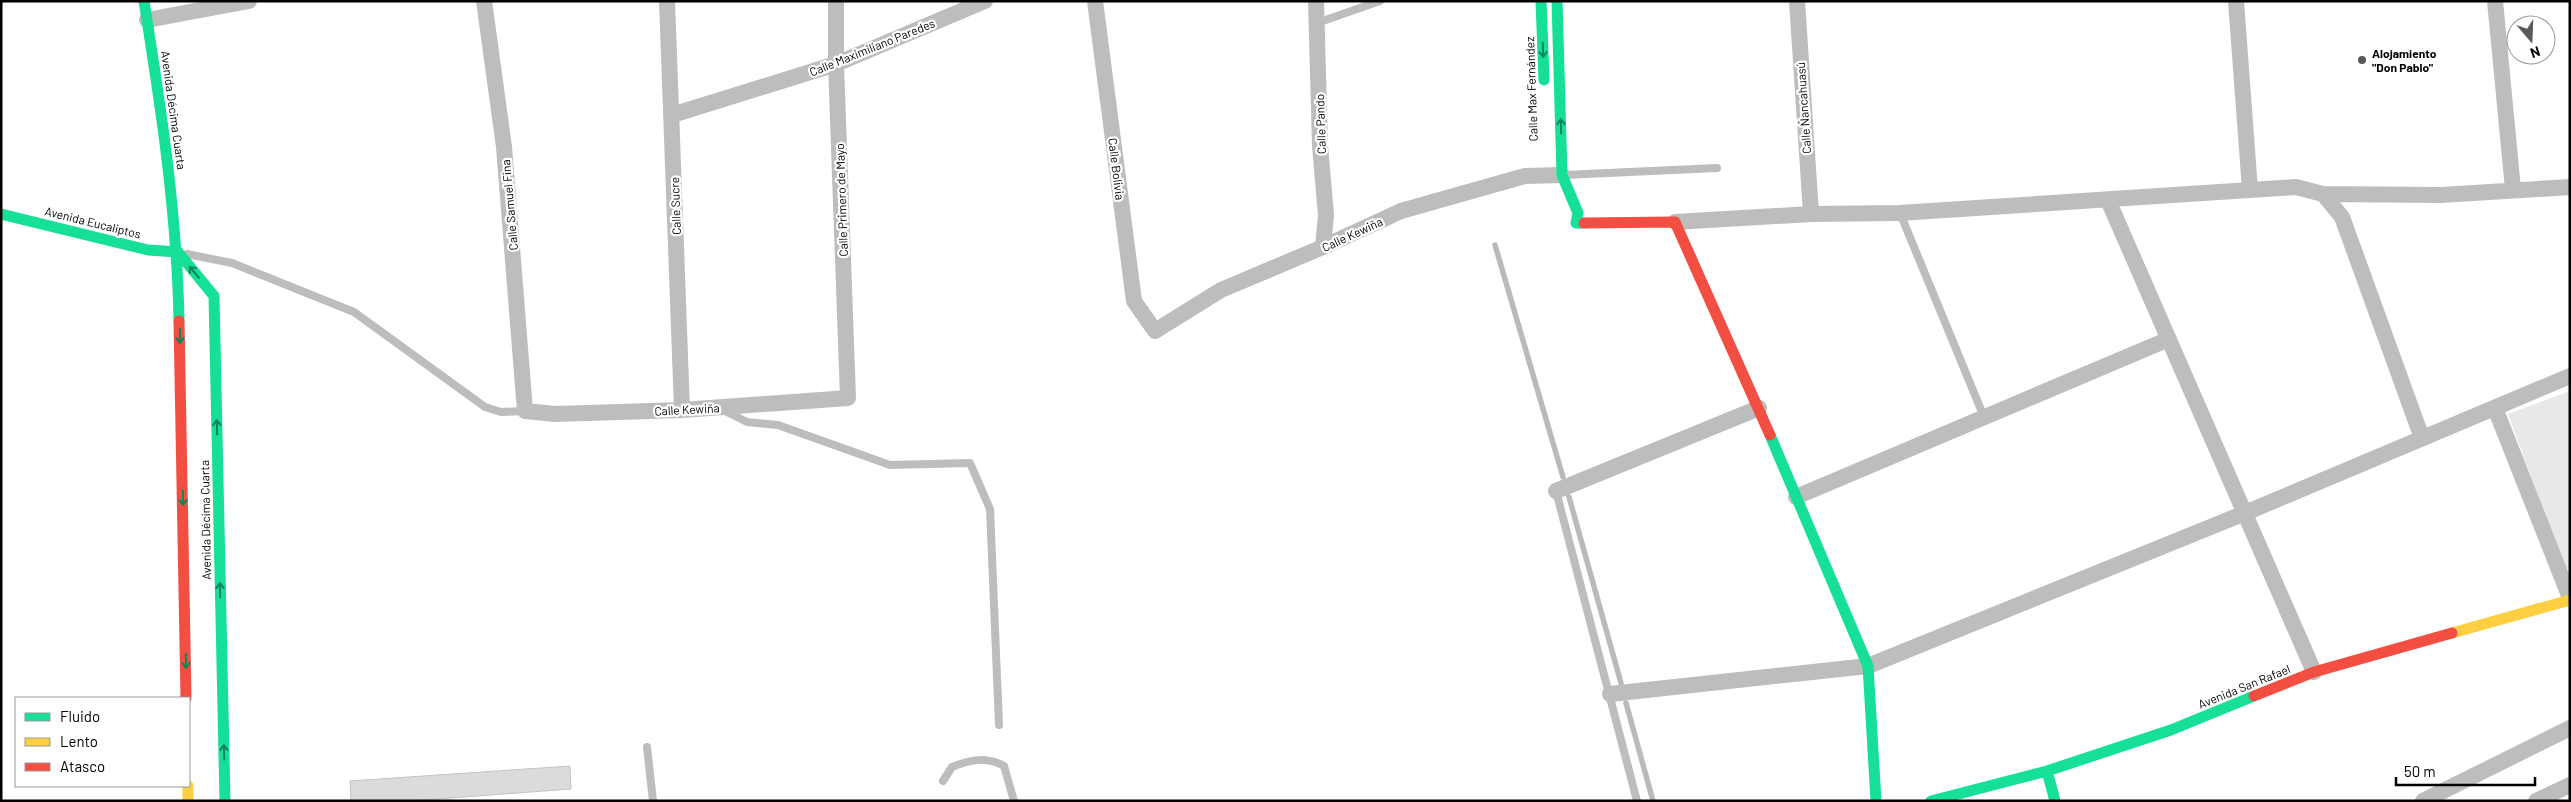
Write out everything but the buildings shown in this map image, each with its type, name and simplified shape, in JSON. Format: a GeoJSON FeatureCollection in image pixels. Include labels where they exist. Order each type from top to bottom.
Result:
{"type":"FeatureCollection","features":[{"type":"Feature","properties":{"kind":"street","name":"Avenida Décima Cuarta"},"geometry":{"type":"LineString","coordinates":[[144,1],[164,124],[178,252],[186,697]]}},
{"type":"Feature","properties":{"kind":"street"},"geometry":{"type":"LineString","coordinates":[[147,20],[249,1]]}},
{"type":"Feature","properties":{"kind":"street","name":"Calle Samuel Fina"},"geometry":{"type":"LineString","coordinates":[[484,1],[504,147],[526,410]]}},
{"type":"Feature","properties":{"kind":"street","name":"Calle Sucre"},"geometry":{"type":"LineString","coordinates":[[667,1],[682,410]]}},
{"type":"Feature","properties":{"kind":"street","name":"Calle Primero de Mayo"},"geometry":{"type":"LineString","coordinates":[[836,1],[836,64],[848,398]]}},
{"type":"Feature","properties":{"kind":"street","name":"Calle Maximiliano Paredes"},"geometry":{"type":"LineString","coordinates":[[672,115],[836,64],[985,1]]}},
{"type":"Feature","properties":{"kind":"street","name":"Calle Bolivia"},"geometry":{"type":"LineString","coordinates":[[1095,1],[1134,301],[1155,332]]}},
{"type":"Feature","properties":{"kind":"street","name":"Calle Pando"},"geometry":{"type":"LineString","coordinates":[[1316,1],[1320,146],[1326,216],[1323,247]]}},
{"type":"Feature","properties":{"kind":"street","name":"Calle Max Fernández"},"geometry":{"type":"LineString","coordinates":[[1541,1],[1544,88]]}},
{"type":"Feature","properties":{"kind":"street"},"geometry":{"type":"LineString","coordinates":[[1557,1],[1552,172],[1578,212],[1576,224],[1675,222],[1811,214],[1900,213],[2296,187],[2323,194],[2441,195],[2570,187]]}},
{"type":"Feature","properties":{"kind":"street","name":"Calle Ñancahuasú"},"geometry":{"type":"LineString","coordinates":[[1797,1],[1811,214]]}},
{"type":"Feature","properties":{"kind":"street"},"geometry":{"type":"LineString","coordinates":[[2236,1],[2250,190]]}},
{"type":"Feature","properties":{"kind":"street"},"geometry":{"type":"LineString","coordinates":[[2496,1],[2514,189]]}},
{"type":"Feature","properties":{"kind":"street","name":"Calle Kewiña"},"geometry":{"type":"LineString","coordinates":[[1155,332],[1221,290],[1401,212],[1526,176],[1552,172]]}},
{"type":"Feature","properties":{"kind":"street"},"geometry":{"type":"LineString","coordinates":[[2323,194],[2342,217],[2422,438]]}},
{"type":"Feature","properties":{"kind":"street"},"geometry":{"type":"LineString","coordinates":[[2108,200],[2314,672]]}},
{"type":"Feature","properties":{"kind":"street","name":"Avenida Eucaliptos"},"geometry":{"type":"LineString","coordinates":[[1,214],[148,250],[178,252]]}},
{"type":"Feature","properties":{"kind":"street"},"geometry":{"type":"LineString","coordinates":[[1675,222],[1758,408],[1868,666],[1876,801]]}},
{"type":"Feature","properties":{"kind":"street","name":"Avenida Décima Cuarta"},"geometry":{"type":"LineString","coordinates":[[178,252],[214,296],[225,801]]}},
{"type":"Feature","properties":{"kind":"street"},"geometry":{"type":"LineString","coordinates":[[1796,497],[2169,339]]}},
{"type":"Feature","properties":{"kind":"street"},"geometry":{"type":"LineString","coordinates":[[1610,694],[1868,666],[2245,513],[2570,376]]}},
{"type":"Feature","properties":{"kind":"street","name":"Calle Kewiña"},"geometry":{"type":"LineString","coordinates":[[526,410],[555,414],[682,410],[848,398]]}},
{"type":"Feature","properties":{"kind":"street"},"geometry":{"type":"LineString","coordinates":[[1556,491],[1758,408]]}},
{"type":"Feature","properties":{"kind":"street"},"geometry":{"type":"LineString","coordinates":[[2495,408],[2570,599]]}},
{"type":"Feature","properties":{"kind":"street","name":"Avenida San Rafael"},"geometry":{"type":"LineString","coordinates":[[1931,801],[2047,771],[2170,730],[2314,672],[2570,599]]}},
{"type":"Feature","properties":{"kind":"street"},"geometry":{"type":"LineString","coordinates":[[2423,801],[2570,728]]}},
{"type":"Feature","properties":{"kind":"street"},"geometry":{"type":"LineString","coordinates":[[2047,771],[2055,801]]}},
{"type":"Feature","properties":{"kind":"street"},"geometry":{"type":"LineString","coordinates":[[2536,801],[2570,785]]}},
{"type":"Feature","properties":{"kind":"street"},"geometry":{"type":"LineString","coordinates":[[188,787],[188,801]]}},
{"type":"Feature","properties":{"kind":"lane"},"geometry":{"type":"LineString","coordinates":[[1316,23],[1380,1]]}},
{"type":"Feature","properties":{"kind":"lane"},"geometry":{"type":"LineString","coordinates":[[1552,172],[1717,168]]}},
{"type":"Feature","properties":{"kind":"lane"},"geometry":{"type":"LineString","coordinates":[[1900,213],[1984,417]]}},
{"type":"Feature","properties":{"kind":"lane"},"geometry":{"type":"LineString","coordinates":[[178,252],[232,263],[354,312],[485,407],[500,412],[526,410]]}},
{"type":"Feature","properties":{"kind":"lane"},"geometry":{"type":"LineString","coordinates":[[718,408],[747,422],[778,425],[890,465],[970,463],[990,509],[1000,725]]}},
{"type":"Feature","properties":{"kind":"lane"},"geometry":{"type":"LineString","coordinates":[[1556,491],[1637,801]]}},
{"type":"Feature","properties":{"kind":"lane"},"geometry":{"type":"LineString","coordinates":[[647,747],[653,801]]}},
{"type":"Feature","properties":{"kind":"lane"},"geometry":{"type":"LineString","coordinates":[[943,781],[952,766],[980,759],[995,761],[1004,766],[1014,801]]}},
{"type":"Feature","properties":{"kind":"shaded area"},"geometry":{"type":"Polygon","coordinates":[[[2570,391],[2570,568],[2565,569],[2508,414],[2570,391]]]}},
{"type":"Feature","properties":{"kind":"waterway"},"geometry":{"type":"LineString","coordinates":[[1495,245],[1563,477]]}},
{"type":"Feature","properties":{"kind":"waterway"},"geometry":{"type":"LineString","coordinates":[[1569,497],[1621,683]]}},
{"type":"Feature","properties":{"kind":"waterway"},"geometry":{"type":"LineString","coordinates":[[1626,703],[1653,801]]}},
{"type":"Feature","properties":{"kind":"traffic: fast"},"geometry":{"type":"LineString","coordinates":[[144,1],[172,201],[179,321]]}},
{"type":"Feature","properties":{"kind":"traffic: fast"},"geometry":{"type":"LineString","coordinates":[[1541,1],[1544,80]]}},
{"type":"Feature","properties":{"kind":"traffic: fast"},"geometry":{"type":"LineString","coordinates":[[1557,1],[1562,175],[1578,213],[1576,223],[1584,223]]}},
{"type":"Feature","properties":{"kind":"traffic: fast"},"geometry":{"type":"LineString","coordinates":[[1,214],[148,250],[178,252]]}},
{"type":"Feature","properties":{"kind":"traffic: fast"},"geometry":{"type":"LineString","coordinates":[[178,252],[214,296],[225,801]]}},
{"type":"Feature","properties":{"kind":"traffic: fast"},"geometry":{"type":"LineString","coordinates":[[1770,435],[1868,666],[1876,801]]}},
{"type":"Feature","properties":{"kind":"traffic: fast"},"geometry":{"type":"LineString","coordinates":[[1931,801],[2047,771],[2171,730],[2254,696]]}},
{"type":"Feature","properties":{"kind":"traffic: fast"},"geometry":{"type":"LineString","coordinates":[[2047,771],[2055,801]]}},
{"type":"Feature","properties":{"kind":"traffic: slow"},"geometry":{"type":"LineString","coordinates":[[2452,633],[2570,600]]}},
{"type":"Feature","properties":{"kind":"traffic: slow"},"geometry":{"type":"LineString","coordinates":[[188,787],[188,801]]}},
{"type":"Feature","properties":{"kind":"traffic: jam"},"geometry":{"type":"LineString","coordinates":[[1584,223],[1675,222],[1770,435]]}},
{"type":"Feature","properties":{"kind":"traffic: jam"},"geometry":{"type":"LineString","coordinates":[[179,321],[186,697]]}},
{"type":"Feature","properties":{"kind":"traffic: jam"},"geometry":{"type":"LineString","coordinates":[[2254,696],[2314,672],[2452,633]]}},
{"type":"Feature","properties":{"kind":"place","name":"Alojamiento \"Don Pablo\""},"geometry":{"type":"Point","coordinates":[2362,60]}}]}
